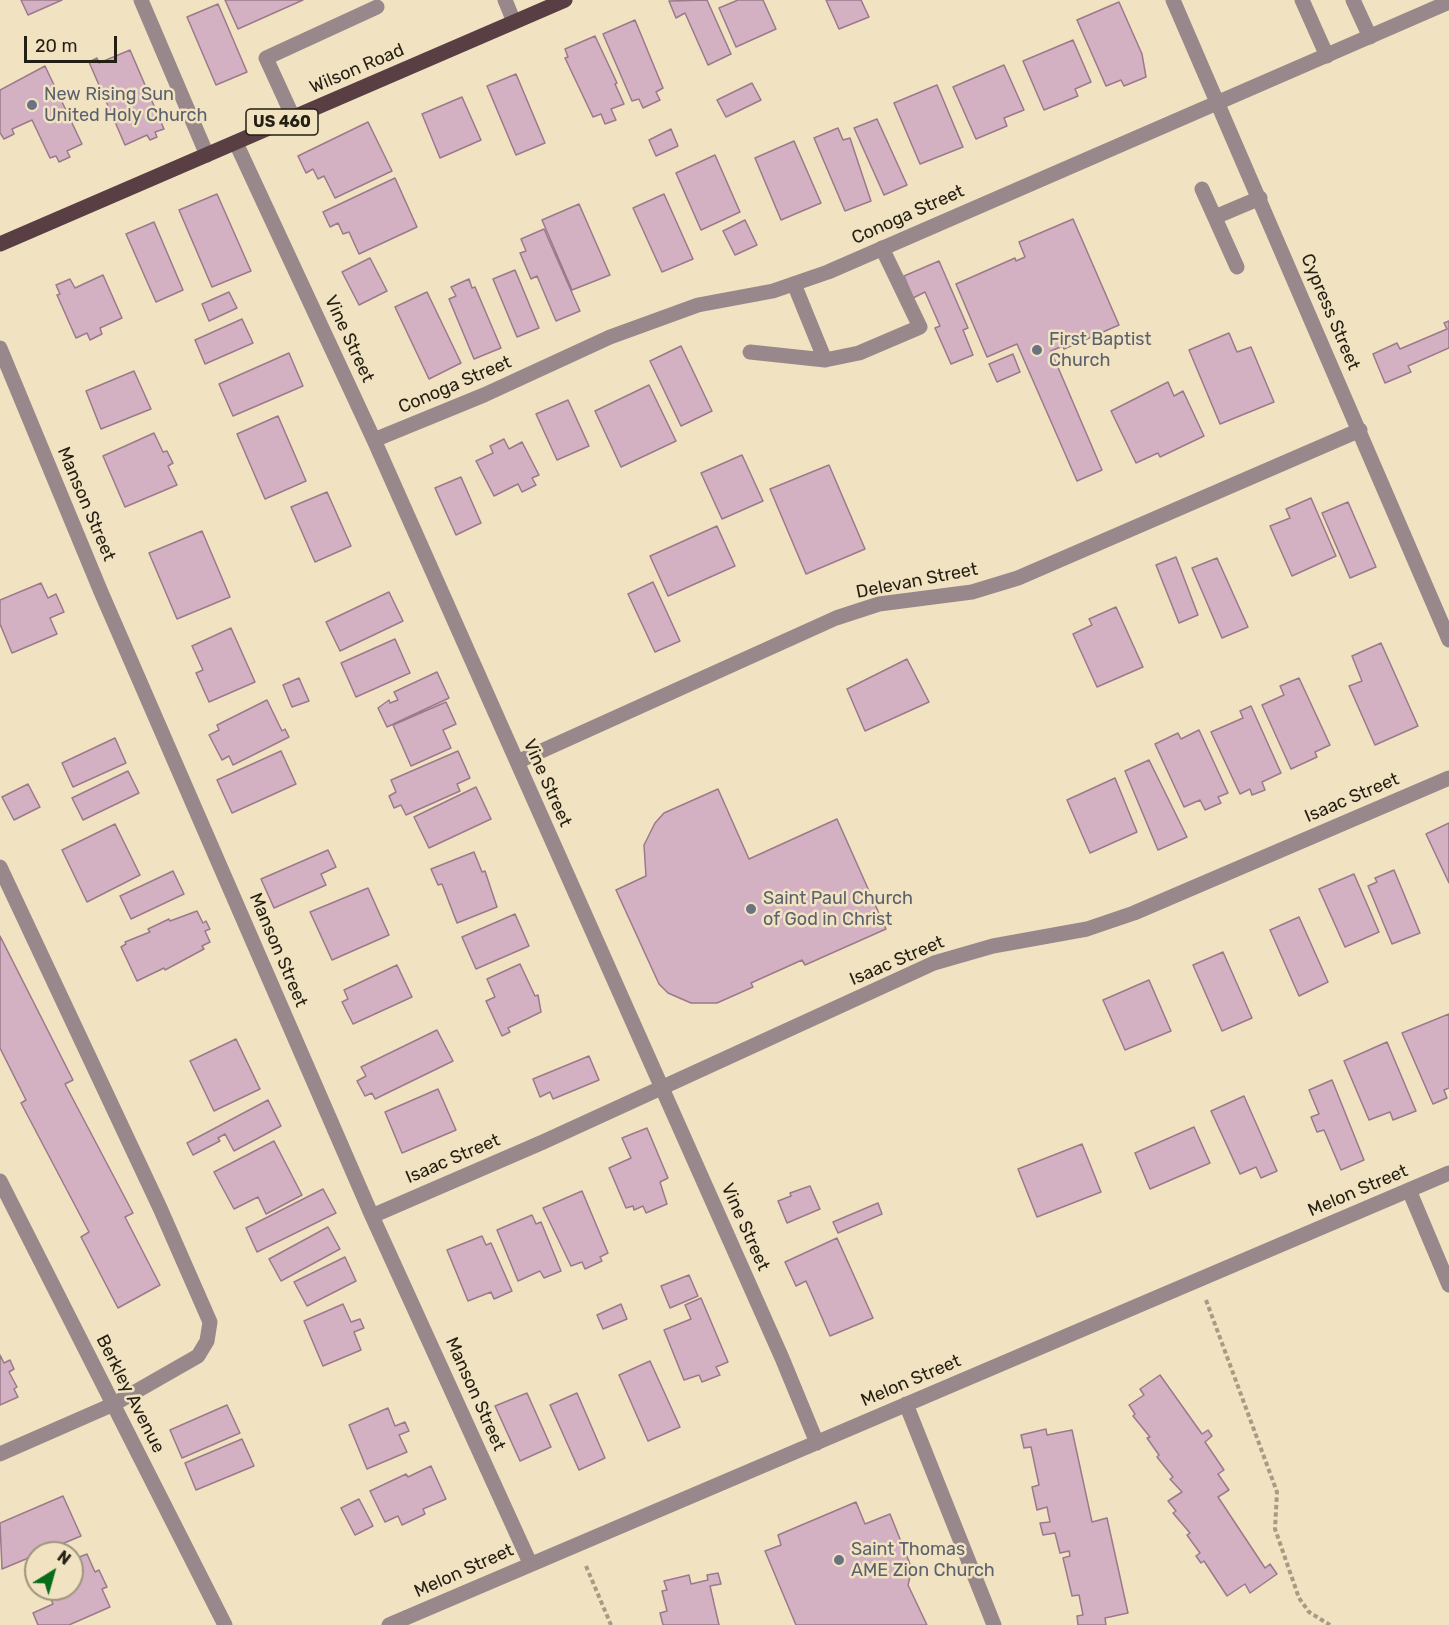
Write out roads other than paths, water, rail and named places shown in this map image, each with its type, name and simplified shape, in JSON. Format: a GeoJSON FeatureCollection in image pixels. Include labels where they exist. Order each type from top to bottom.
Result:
{"type":"FeatureCollection","features":[{"type":"Feature","properties":{"kind":"main road","name":"Wilson Road"},"geometry":{"type":"LineString","coordinates":[[0,244],[564,0]]}},
{"type":"Feature","properties":{"kind":"street"},"geometry":{"type":"LineString","coordinates":[[141,0],[207,155]]}},
{"type":"Feature","properties":{"kind":"street"},"geometry":{"type":"LineString","coordinates":[[505,0],[514,22]]}},
{"type":"Feature","properties":{"kind":"street","name":"Cypress Street"},"geometry":{"type":"LineString","coordinates":[[1173,0],[1449,640]]}},
{"type":"Feature","properties":{"kind":"street"},"geometry":{"type":"LineString","coordinates":[[1302,0],[1327,56]]}},
{"type":"Feature","properties":{"kind":"street"},"geometry":{"type":"LineString","coordinates":[[1353,0],[1370,37]]}},
{"type":"Feature","properties":{"kind":"street","name":"Conoga Street"},"geometry":{"type":"LineString","coordinates":[[375,440],[484,395],[610,337],[698,304],[773,291],[794,284],[1219,104],[1449,2]]}},
{"type":"Feature","properties":{"kind":"street"},"geometry":{"type":"LineString","coordinates":[[293,117],[266,58],[377,7]]}},
{"type":"Feature","properties":{"kind":"street","name":"Vine Street"},"geometry":{"type":"LineString","coordinates":[[236,143],[375,440],[782,1358],[817,1443]]}},
{"type":"Feature","properties":{"kind":"street"},"geometry":{"type":"LineString","coordinates":[[1202,189],[1238,267]]}},
{"type":"Feature","properties":{"kind":"street"},"geometry":{"type":"LineString","coordinates":[[1215,217],[1260,198]]}},
{"type":"Feature","properties":{"kind":"street"},"geometry":{"type":"LineString","coordinates":[[750,352],[825,360],[859,353],[920,327],[882,248]]}},
{"type":"Feature","properties":{"kind":"street"},"geometry":{"type":"LineString","coordinates":[[794,284],[825,360]]}},
{"type":"Feature","properties":{"kind":"street","name":"Manson Street"},"geometry":{"type":"LineString","coordinates":[[0,348],[106,603],[372,1215],[530,1563]]}},
{"type":"Feature","properties":{"kind":"street","name":"Delevan Street"},"geometry":{"type":"LineString","coordinates":[[517,762],[836,618],[879,604],[972,592],[1018,578],[1360,430]]}},
{"type":"Feature","properties":{"kind":"street","name":"Isaac Street"},"geometry":{"type":"LineString","coordinates":[[372,1215],[934,963],[993,946],[1088,929],[1134,913],[1449,778]]}},
{"type":"Feature","properties":{"kind":"street"},"geometry":{"type":"LineString","coordinates":[[0,867],[160,1208],[210,1322],[207,1341],[198,1356],[114,1404],[0,1454]]}},
{"type":"Feature","properties":{"kind":"street","name":"Melon Street"},"geometry":{"type":"LineString","coordinates":[[389,1625],[1449,1173]]}},
{"type":"Feature","properties":{"kind":"street","name":"Berkley Avenue"},"geometry":{"type":"LineString","coordinates":[[0,1181],[225,1625]]}},
{"type":"Feature","properties":{"kind":"street"},"geometry":{"type":"LineString","coordinates":[[1409,1190],[1449,1286]]}},
{"type":"Feature","properties":{"kind":"street"},"geometry":{"type":"LineString","coordinates":[[906,1404],[994,1625]]}},
{"type":"Feature","properties":{"kind":"place","name":"New Rising Sun United Holy Church"},"geometry":{"type":"Point","coordinates":[32,105]}},
{"type":"Feature","properties":{"kind":"place","name":"First Baptist Church"},"geometry":{"type":"Point","coordinates":[1037,350]}},
{"type":"Feature","properties":{"kind":"place","name":"Saint Paul Church of God in Christ"},"geometry":{"type":"Point","coordinates":[751,909]}},
{"type":"Feature","properties":{"kind":"place","name":"Saint Thomas AME Zion Church"},"geometry":{"type":"Point","coordinates":[839,1560]}}]}
